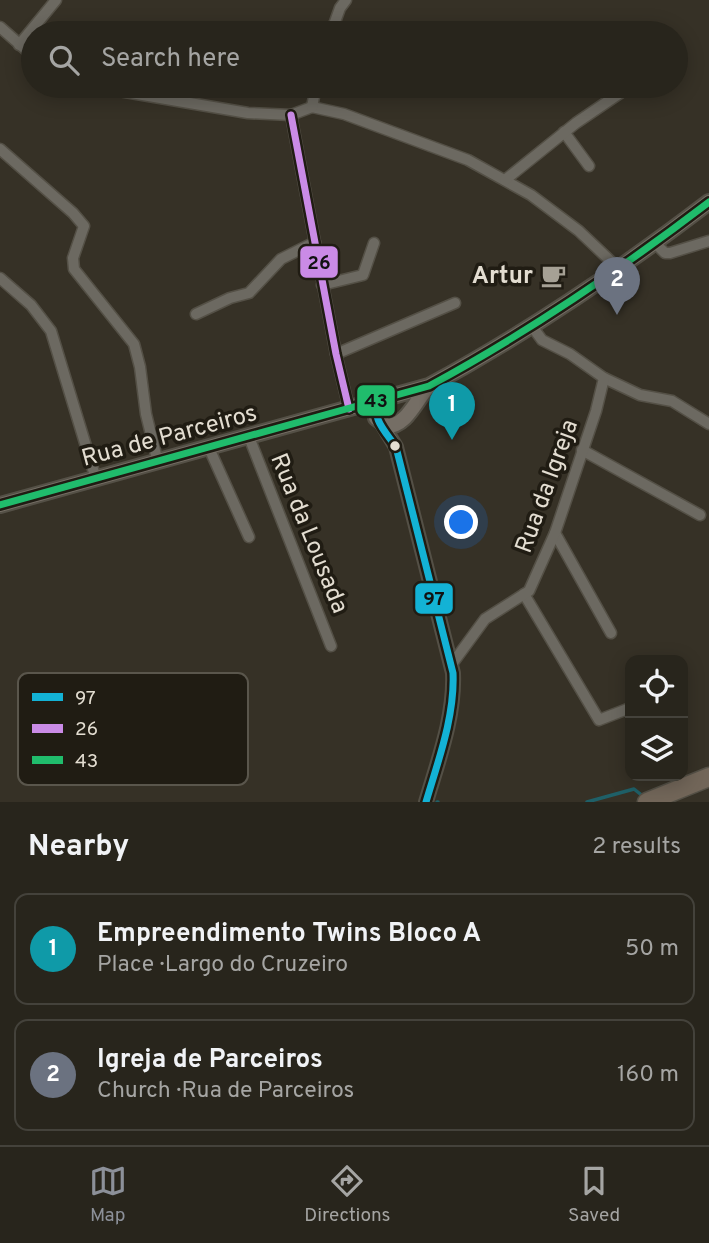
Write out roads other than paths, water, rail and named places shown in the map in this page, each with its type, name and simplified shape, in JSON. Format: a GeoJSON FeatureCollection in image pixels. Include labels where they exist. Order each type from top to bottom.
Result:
{"type":"FeatureCollection","features":[{"type":"Feature","properties":{"kind":"highway"},"geometry":{"type":"LineString","coordinates":[[653,799],[707,770]]}},
{"type":"Feature","properties":{"kind":"main road"},"geometry":{"type":"LineString","coordinates":[[379,421],[376,407],[379,400],[429,386],[482,357],[619,269],[709,202]]}},
{"type":"Feature","properties":{"kind":"main road"},"geometry":{"type":"LineString","coordinates":[[349,409],[391,426],[405,417],[429,386]]}},
{"type":"Feature","properties":{"kind":"main road"},"geometry":{"type":"LineString","coordinates":[[398,396],[406,402],[405,417]]}},
{"type":"Feature","properties":{"kind":"main road","name":"Rua de Parceiros"},"geometry":{"type":"LineString","coordinates":[[0,505],[379,400]]}},
{"type":"Feature","properties":{"kind":"street"},"geometry":{"type":"LineString","coordinates":[[39,21],[56,0]]}},
{"type":"Feature","properties":{"kind":"street"},"geometry":{"type":"LineString","coordinates":[[335,21],[346,0]]}},
{"type":"Feature","properties":{"kind":"street"},"geometry":{"type":"LineString","coordinates":[[0,27],[19,45],[21,43]]}},
{"type":"Feature","properties":{"kind":"street"},"geometry":{"type":"LineString","coordinates":[[160,98],[248,113],[291,115],[312,107],[344,114],[468,160],[531,195],[579,231],[619,269]]}},
{"type":"Feature","properties":{"kind":"street"},"geometry":{"type":"LineString","coordinates":[[312,107],[314,98]]}},
{"type":"Feature","properties":{"kind":"street"},"geometry":{"type":"LineString","coordinates":[[505,180],[564,132],[613,98]]}},
{"type":"Feature","properties":{"kind":"street"},"geometry":{"type":"LineString","coordinates":[[291,115],[322,285],[349,409]]}},
{"type":"Feature","properties":{"kind":"street"},"geometry":{"type":"LineString","coordinates":[[564,132],[589,166]]}},
{"type":"Feature","properties":{"kind":"street"},"geometry":{"type":"LineString","coordinates":[[0,149],[74,213],[84,226],[73,258],[74,269],[134,344],[158,463]]}},
{"type":"Feature","properties":{"kind":"street"},"geometry":{"type":"LineString","coordinates":[[655,243],[665,253],[670,254],[709,240]]}},
{"type":"Feature","properties":{"kind":"street"},"geometry":{"type":"LineString","coordinates":[[196,314],[249,293],[281,259],[315,242]]}},
{"type":"Feature","properties":{"kind":"street"},"geometry":{"type":"LineString","coordinates":[[322,285],[363,275],[374,243]]}},
{"type":"Feature","properties":{"kind":"street"},"geometry":{"type":"LineString","coordinates":[[0,278],[31,305],[51,331],[96,479]]}},
{"type":"Feature","properties":{"kind":"street"},"geometry":{"type":"LineString","coordinates":[[336,354],[455,303]]}},
{"type":"Feature","properties":{"kind":"street"},"geometry":{"type":"LineString","coordinates":[[531,326],[542,340],[570,354],[604,378],[640,394],[672,401],[709,424]]}},
{"type":"Feature","properties":{"kind":"street","name":"Rua da Igreja"},"geometry":{"type":"LineString","coordinates":[[452,664],[485,620],[529,591],[555,533],[604,378]]}},
{"type":"Feature","properties":{"kind":"street"},"geometry":{"type":"LineString","coordinates":[[396,447],[405,417]]}},
{"type":"Feature","properties":{"kind":"street"},"geometry":{"type":"LineString","coordinates":[[379,421],[396,447],[452,664],[452,699],[443,744],[426,802]]}},
{"type":"Feature","properties":{"kind":"street","name":"Rua da Lousada"},"geometry":{"type":"LineString","coordinates":[[249,437],[331,646]]}},
{"type":"Feature","properties":{"kind":"street"},"geometry":{"type":"LineString","coordinates":[[209,448],[249,537]]}},
{"type":"Feature","properties":{"kind":"street"},"geometry":{"type":"LineString","coordinates":[[582,450],[700,515]]}},
{"type":"Feature","properties":{"kind":"street"},"geometry":{"type":"LineString","coordinates":[[555,533],[611,634]]}},
{"type":"Feature","properties":{"kind":"street"},"geometry":{"type":"LineString","coordinates":[[524,594],[599,720],[625,710]]}},
{"type":"Feature","properties":{"kind":"waterway"},"geometry":{"type":"LineString","coordinates":[[587,802],[634,789],[644,797]]}},
{"type":"Feature","properties":{"kind":"place","name":"Artur"},"geometry":{"type":"Point","coordinates":[553,275]}},
{"type":"Feature","properties":{"kind":"place","name":"Igreja de Parceiros"},"geometry":{"type":"Point","coordinates":[617,315]}},
{"type":"Feature","properties":{"kind":"place","name":"Empreendimento Twins Bloco A"},"geometry":{"type":"Point","coordinates":[452,440]}}]}
